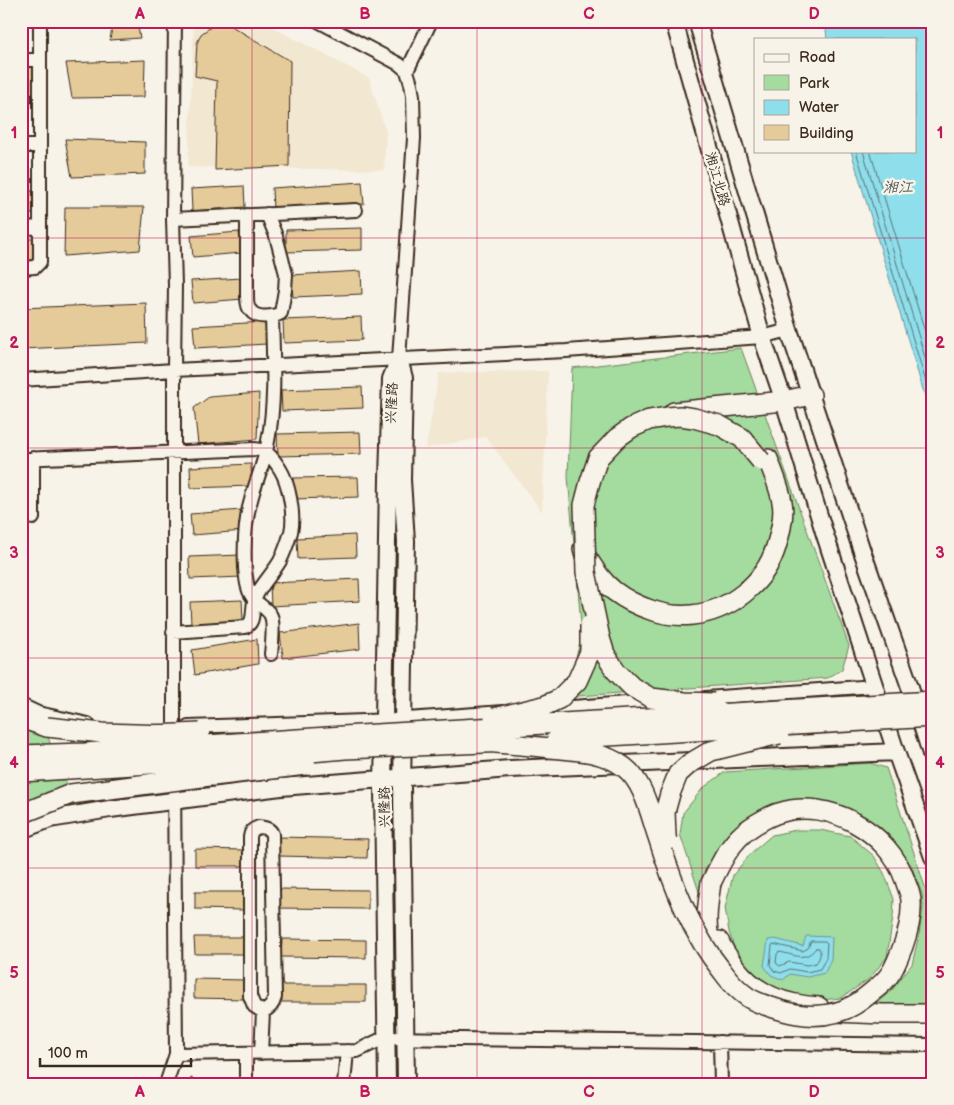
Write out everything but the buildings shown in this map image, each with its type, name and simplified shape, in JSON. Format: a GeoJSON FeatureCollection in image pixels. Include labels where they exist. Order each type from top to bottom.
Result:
{"type":"FeatureCollection","features":[{"type":"Feature","properties":{"kind":"highway"},"geometry":{"type":"LineString","coordinates":[[21,772],[230,759],[439,730],[544,706],[559,698],[577,681],[590,652],[591,628],[573,554],[572,528],[576,485],[591,451],[604,437],[621,424],[646,411],[668,409],[690,410],[709,413],[725,419],[741,428],[768,459],[783,504],[780,534],[773,555],[764,574],[749,590],[734,601],[705,613],[691,616],[662,614],[631,602],[613,591],[598,576],[584,553],[580,534],[579,498],[583,480],[594,456],[602,446],[623,428],[638,421],[664,416],[785,407],[812,398]]}},
{"type":"Feature","properties":{"kind":"highway"},"geometry":{"type":"LineString","coordinates":[[664,416],[651,424],[633,433],[615,446],[603,462],[592,488],[586,508],[587,530],[608,574],[617,584],[634,597],[658,607],[678,609],[702,607],[722,601],[741,590],[754,576],[768,555],[772,544],[777,513],[774,494],[761,461],[742,438],[720,425],[680,416],[666,417],[649,420],[631,428],[617,438],[598,458],[584,505],[586,572],[605,654],[616,671],[632,687],[651,698],[795,709]]}},
{"type":"Feature","properties":{"kind":"highway"},"geometry":{"type":"LineString","coordinates":[[439,730],[933,701]]}},
{"type":"Feature","properties":{"kind":"highway"},"geometry":{"type":"LineString","coordinates":[[21,755],[344,743],[495,743],[933,717]]}},
{"type":"Feature","properties":{"kind":"highway"},"geometry":{"type":"LineString","coordinates":[[21,718],[47,727],[102,733],[344,743]]}},
{"type":"Feature","properties":{"kind":"highway"},"geometry":{"type":"LineString","coordinates":[[155,735],[498,718]]}},
{"type":"Feature","properties":{"kind":"highway"},"geometry":{"type":"LineString","coordinates":[[812,724],[710,751],[689,764],[678,774],[665,812],[666,836],[702,928],[734,976],[747,988],[768,999],[789,1006],[825,1004],[840,1001],[856,993],[875,979],[889,962],[900,934],[905,907],[893,865],[869,837],[850,825],[825,817],[804,817],[777,821],[758,830],[735,851],[713,884],[714,928],[724,952],[752,986],[774,998],[801,1006],[855,1008],[933,1007]]}},
{"type":"Feature","properties":{"kind":"highway"},"geometry":{"type":"LineString","coordinates":[[213,776],[344,743]]}},
{"type":"Feature","properties":{"kind":"highway"},"geometry":{"type":"LineString","coordinates":[[495,743],[578,750],[603,756],[625,768],[645,796],[682,904],[694,929],[714,961],[732,984],[750,999],[787,1012],[807,1015],[829,1015],[852,1006],[883,983],[894,969],[906,938],[911,900],[902,870],[893,856],[875,836],[852,821],[820,810],[799,809],[778,813],[750,828],[734,843],[722,860],[713,884],[707,910],[711,945],[727,971],[749,993],[768,1003],[792,1010],[883,1014],[933,1014]]}},
{"type":"Feature","properties":{"kind":"highway"},"geometry":{"type":"LineString","coordinates":[[21,814],[71,794],[326,762],[560,749]]}},
{"type":"Feature","properties":{"kind":"main road","name":"湘江北路"},"geometry":{"type":"LineString","coordinates":[[674,21],[762,336],[896,752]]}},
{"type":"Feature","properties":{"kind":"main road","name":"湘江北路"},"geometry":{"type":"LineString","coordinates":[[697,21],[789,330],[861,548],[910,687],[930,753]]}},
{"type":"Feature","properties":{"kind":"main road","name":"兴隆路"},"geometry":{"type":"LineString","coordinates":[[398,358],[404,378],[402,480],[406,541],[402,777],[406,1084]]}},
{"type":"Feature","properties":{"kind":"main road","name":"兴隆路"},"geometry":{"type":"LineString","coordinates":[[387,1084],[383,779],[388,479],[392,379],[398,358]]}},
{"type":"Feature","properties":{"kind":"main road"},"geometry":{"type":"LineString","coordinates":[[21,830],[50,819],[110,809],[281,787],[510,769],[896,752],[933,857]]}},
{"type":"Feature","properties":{"kind":"street"},"geometry":{"type":"LineString","coordinates":[[21,268],[35,267],[40,262],[40,21]]}},
{"type":"Feature","properties":{"kind":"street"},"geometry":{"type":"LineString","coordinates":[[166,1084],[176,1054],[173,727],[175,21]]}},
{"type":"Feature","properties":{"kind":"street"},"geometry":{"type":"LineString","coordinates":[[318,21],[399,64],[407,71],[411,84],[414,138],[398,358]]}},
{"type":"Feature","properties":{"kind":"street"},"geometry":{"type":"LineString","coordinates":[[407,71],[431,21]]}},
{"type":"Feature","properties":{"kind":"street"},"geometry":{"type":"LineString","coordinates":[[21,60],[40,60]]}},
{"type":"Feature","properties":{"kind":"street"},"geometry":{"type":"LineString","coordinates":[[21,146],[40,146]]}},
{"type":"Feature","properties":{"kind":"street"},"geometry":{"type":"LineString","coordinates":[[173,219],[356,210]]}},
{"type":"Feature","properties":{"kind":"street"},"geometry":{"type":"LineString","coordinates":[[247,215],[246,296],[248,306],[251,312],[257,315],[272,316],[281,313],[286,274],[276,236],[266,214]]}},
{"type":"Feature","properties":{"kind":"street"},"geometry":{"type":"LineString","coordinates":[[21,228],[40,228]]}},
{"type":"Feature","properties":{"kind":"street"},"geometry":{"type":"LineString","coordinates":[[272,316],[274,365],[272,416],[266,452],[250,501],[247,517],[245,568],[247,585],[254,600],[267,610],[272,619],[272,654]]}},
{"type":"Feature","properties":{"kind":"street"},"geometry":{"type":"LineString","coordinates":[[21,380],[398,358],[566,351],[762,336],[789,330]]}},
{"type":"Feature","properties":{"kind":"street"},"geometry":{"type":"LineString","coordinates":[[33,518],[27,459],[254,449],[266,452],[272,457],[284,476],[292,518],[291,531],[280,562],[254,600],[252,617],[248,626],[173,632]]}},
{"type":"Feature","properties":{"kind":"street"},"geometry":{"type":"LineString","coordinates":[[21,705],[38,712],[87,724],[173,727],[403,719],[875,686]]}},
{"type":"Feature","properties":{"kind":"street"},"geometry":{"type":"LineString","coordinates":[[259,827],[266,828],[272,834],[275,996],[274,1004],[263,1012],[254,1006],[250,996],[250,837],[253,829],[259,827]]}},
{"type":"Feature","properties":{"kind":"street"},"geometry":{"type":"LineString","coordinates":[[261,1053],[263,1012]]}},
{"type":"Feature","properties":{"kind":"street"},"geometry":{"type":"LineString","coordinates":[[176,1054],[347,1052],[357,1051],[385,1038],[933,1045]]}},
{"type":"Feature","properties":{"kind":"street"},"geometry":{"type":"LineString","coordinates":[[720,1042],[721,1084]]}},
{"type":"Feature","properties":{"kind":"street"},"geometry":{"type":"LineString","coordinates":[[344,1084],[347,1052]]}},
{"type":"Feature","properties":{"kind":"street"},"geometry":{"type":"LineString","coordinates":[[246,1053],[246,1084]]}},
{"type":"Feature","properties":{"kind":"shaded area"},"geometry":{"type":"Polygon","coordinates":[[[194,21],[261,21],[369,78],[386,133],[384,170],[188,167],[194,21]]]}},
{"type":"Feature","properties":{"kind":"shaded area"},"geometry":{"type":"Polygon","coordinates":[[[548,371],[542,512],[486,437],[426,448],[439,373],[548,371]]]}},
{"type":"Feature","properties":{"kind":"green space"},"geometry":{"type":"Polygon","coordinates":[[[741,348],[849,646],[842,669],[828,678],[565,697],[582,635],[568,477],[572,368],[741,348]]]}},
{"type":"Feature","properties":{"kind":"green space"},"geometry":{"type":"Polygon","coordinates":[[[21,699],[38,713],[71,794],[21,846],[21,699]]]}},
{"type":"Feature","properties":{"kind":"green space"},"geometry":{"type":"Polygon","coordinates":[[[870,763],[886,768],[933,911],[933,1005],[867,1011],[892,990],[912,964],[919,935],[923,907],[922,894],[911,865],[898,849],[834,808],[759,817],[702,901],[680,834],[683,813],[703,788],[725,772],[870,763]]]}},
{"type":"Feature","properties":{"kind":"green space"},"geometry":{"type":"Polygon","coordinates":[[[796,830],[820,830],[850,836],[874,856],[884,873],[894,899],[887,957],[869,979],[841,998],[801,1002],[785,999],[746,969],[735,950],[729,932],[725,908],[733,875],[751,853],[772,835],[796,830]]]}},
{"type":"Feature","properties":{"kind":"water","name":"湘江"},"geometry":{"type":"Polygon","coordinates":[[[825,21],[933,21],[933,423],[851,152],[916,152],[916,38],[827,38],[825,21]]]}},
{"type":"Feature","properties":{"kind":"water"},"geometry":{"type":"Polygon","coordinates":[[[806,936],[832,937],[831,959],[825,973],[807,977],[790,974],[783,980],[771,975],[764,966],[768,940],[775,939],[803,946],[806,936]]]}}]}
